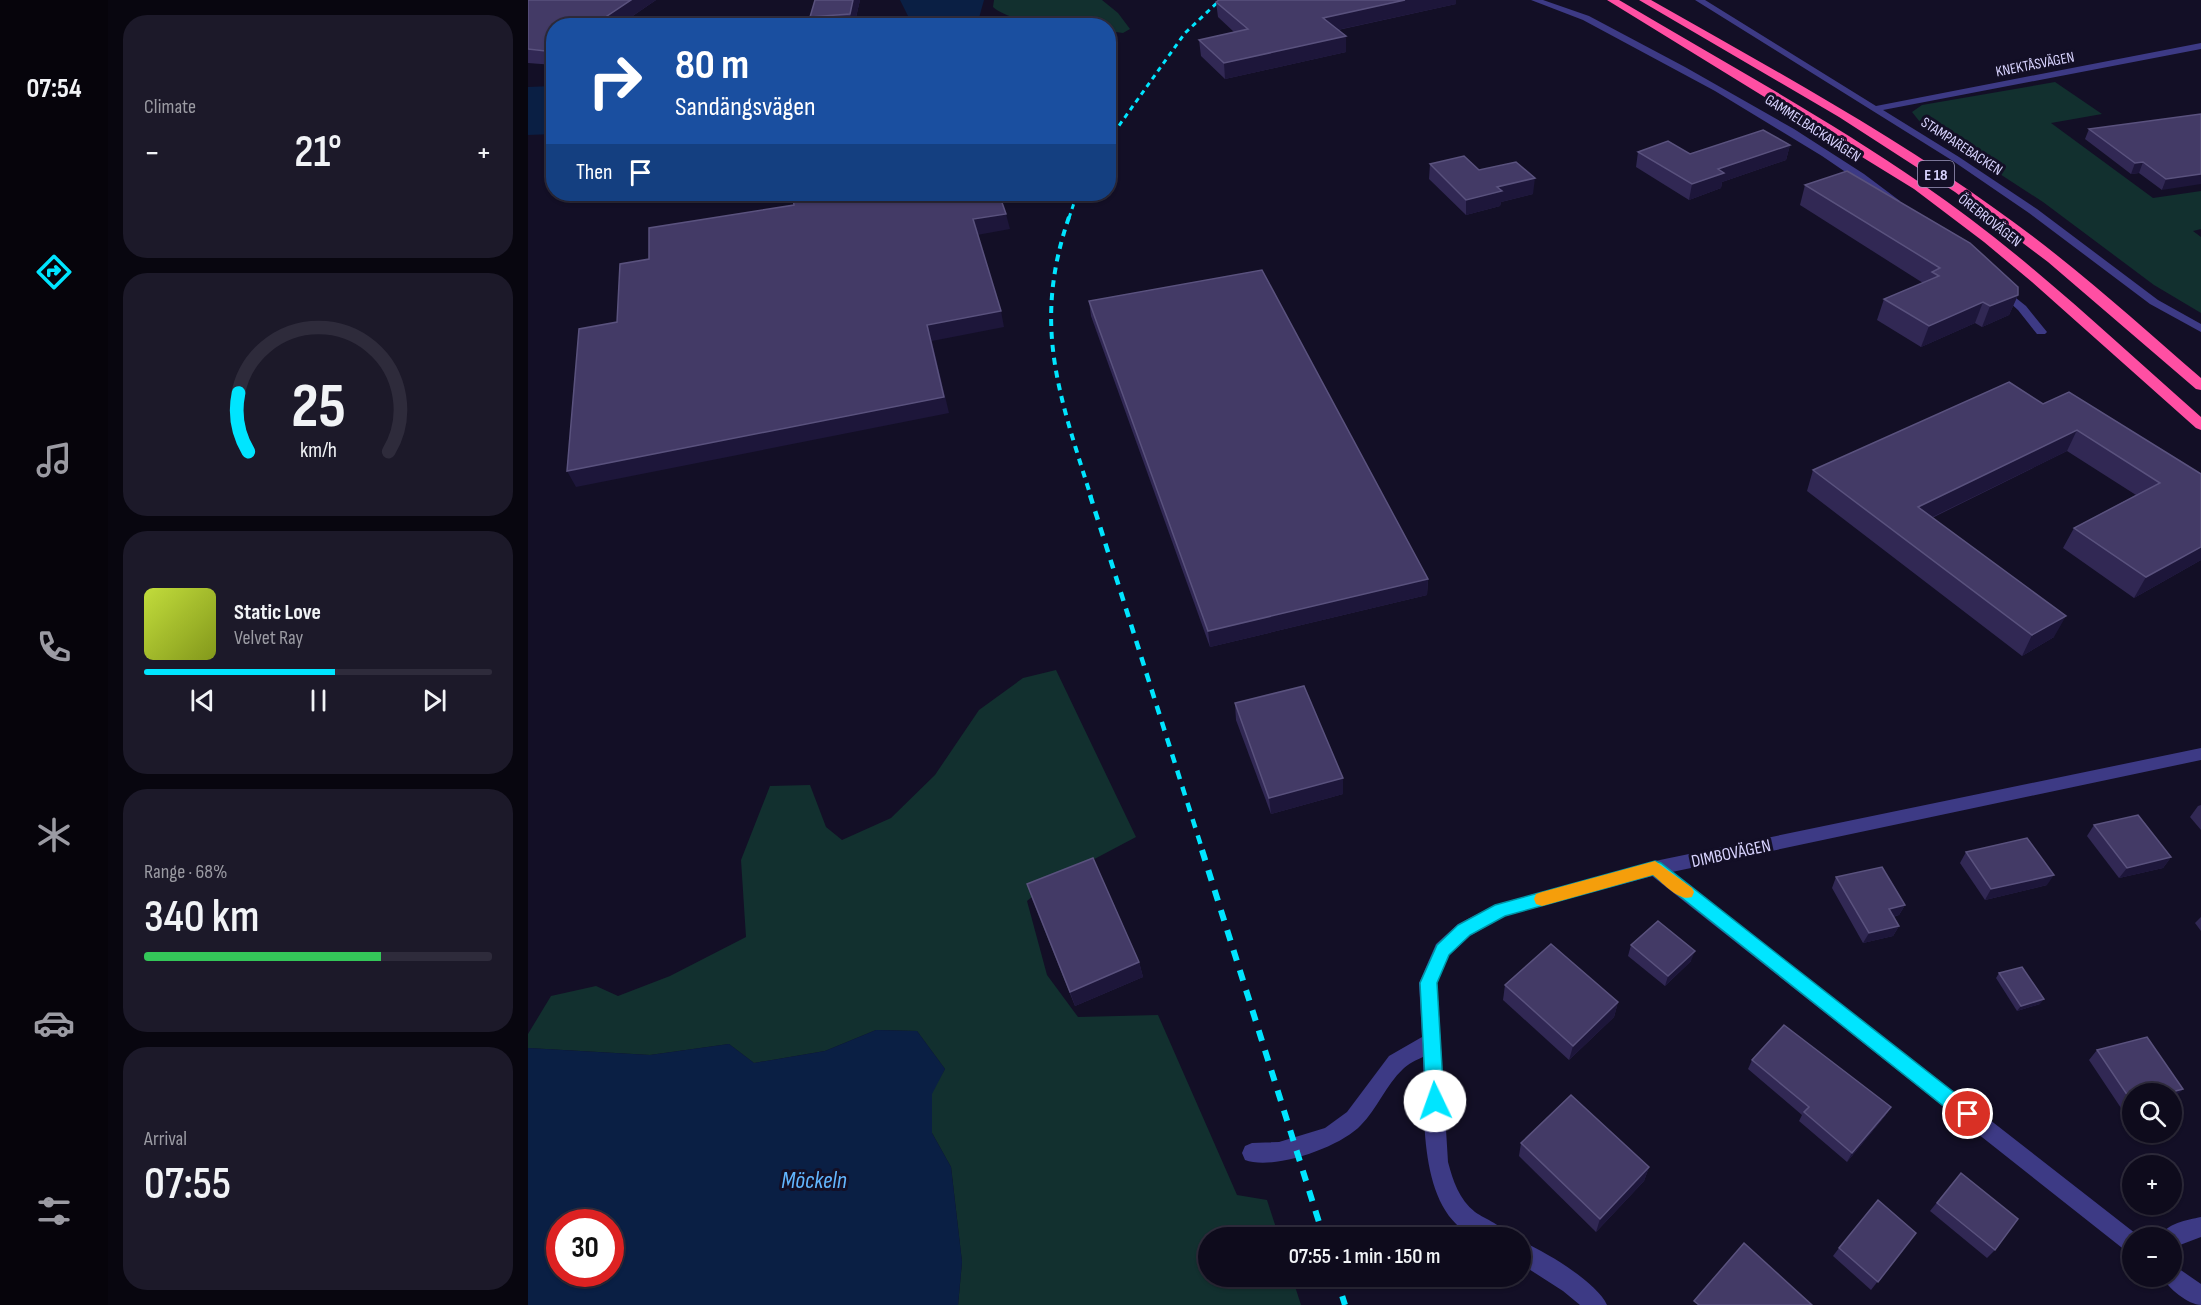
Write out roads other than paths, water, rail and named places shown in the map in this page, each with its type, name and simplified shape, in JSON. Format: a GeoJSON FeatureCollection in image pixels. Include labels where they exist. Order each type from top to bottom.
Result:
{"type":"FeatureCollection","features":[{"type":"Feature","properties":{"kind":"highway","name":"ÖREBROVÄGEN"},"geometry":{"type":"LineString","coordinates":[[1612,0],[1820,124],[1918,186],[1989,239],[2037,279],[2201,425]]}},
{"type":"Feature","properties":{"kind":"highway","name":"ÖREBROVÄGEN"},"geometry":{"type":"LineString","coordinates":[[1644,0],[1871,132],[1959,189],[2066,270],[2201,387]]}},
{"type":"Feature","properties":{"kind":"street","name":"GAMMELBACKAVÄGEN"},"geometry":{"type":"LineString","coordinates":[[1535,0],[1608,28],[1745,102],[1831,155],[1903,208]]}},
{"type":"Feature","properties":{"kind":"street","name":"STAMPAREBACKEN"},"geometry":{"type":"LineString","coordinates":[[1699,0],[1956,159],[2033,211],[2154,302],[2201,329]]}},
{"type":"Feature","properties":{"kind":"street","name":"KNEKTÅSVÄGEN"},"geometry":{"type":"LineString","coordinates":[[1874,109],[2201,46]]}},
{"type":"Feature","properties":{"kind":"street"},"geometry":{"type":"LineString","coordinates":[[1989,278],[2022,308],[2041,332]]}},
{"type":"Feature","properties":{"kind":"street","name":"DIMBOVÄGEN"},"geometry":{"type":"LineString","coordinates":[[1480,1227],[1466,1218],[1447,1194],[1438,1162],[1428,983],[1442,950],[1464,930],[1501,910],[1655,868],[2201,754]]}},
{"type":"Feature","properties":{"kind":"street"},"geometry":{"type":"LineString","coordinates":[[1655,868],[2122,1235]]}},
{"type":"Feature","properties":{"kind":"street"},"geometry":{"type":"LineString","coordinates":[[1252,1153],[1279,1152],[1330,1136],[1354,1119],[1396,1062],[1432,1041]]}},
{"type":"Feature","properties":{"kind":"street"},"geometry":{"type":"LineString","coordinates":[[2182,1232],[2201,1227]]}},
{"type":"Feature","properties":{"kind":"street"},"geometry":{"type":"LineString","coordinates":[[1531,1258],[1571,1283],[1596,1305]]}},
{"type":"Feature","properties":{"kind":"street"},"geometry":{"type":"LineString","coordinates":[[2182,1283],[2201,1297]]}},
{"type":"Feature","properties":{"kind":"water"},"geometry":{"type":"Polygon","coordinates":[[[900,0],[984,0],[979,18],[909,18],[900,0]]]}},
{"type":"Feature","properties":{"kind":"water"},"geometry":{"type":"Polygon","coordinates":[[[546,86],[546,134],[528,135],[528,87],[546,86]]]}},
{"type":"Feature","properties":{"kind":"water","name":"Möckeln"},"geometry":{"type":"Polygon","coordinates":[[[876,1030],[917,1031],[945,1069],[932,1094],[932,1133],[951,1167],[962,1262],[958,1305],[528,1305],[528,1048],[650,1055],[729,1044],[754,1063],[825,1051],[876,1030]]]}},
{"type":"Feature","properties":{"kind":"railway"},"geometry":{"type":"LineString","coordinates":[[1116,130],[1185,33],[1220,0]]}},
{"type":"Feature","properties":{"kind":"railway"},"geometry":{"type":"LineString","coordinates":[[1069,218],[1075,201]]}},
{"type":"Feature","properties":{"kind":"railway"},"geometry":{"type":"LineString","coordinates":[[1069,217],[1058,256],[1052,292],[1051,326],[1060,392],[1091,497]]}},
{"type":"Feature","properties":{"kind":"railway"},"geometry":{"type":"LineString","coordinates":[[1090,495],[1203,852]]}},
{"type":"Feature","properties":{"kind":"railway"},"geometry":{"type":"LineString","coordinates":[[1202,850],[1321,1227]]}},
{"type":"Feature","properties":{"kind":"railway"},"geometry":{"type":"LineString","coordinates":[[1339,1287],[1345,1305]]}}]}
